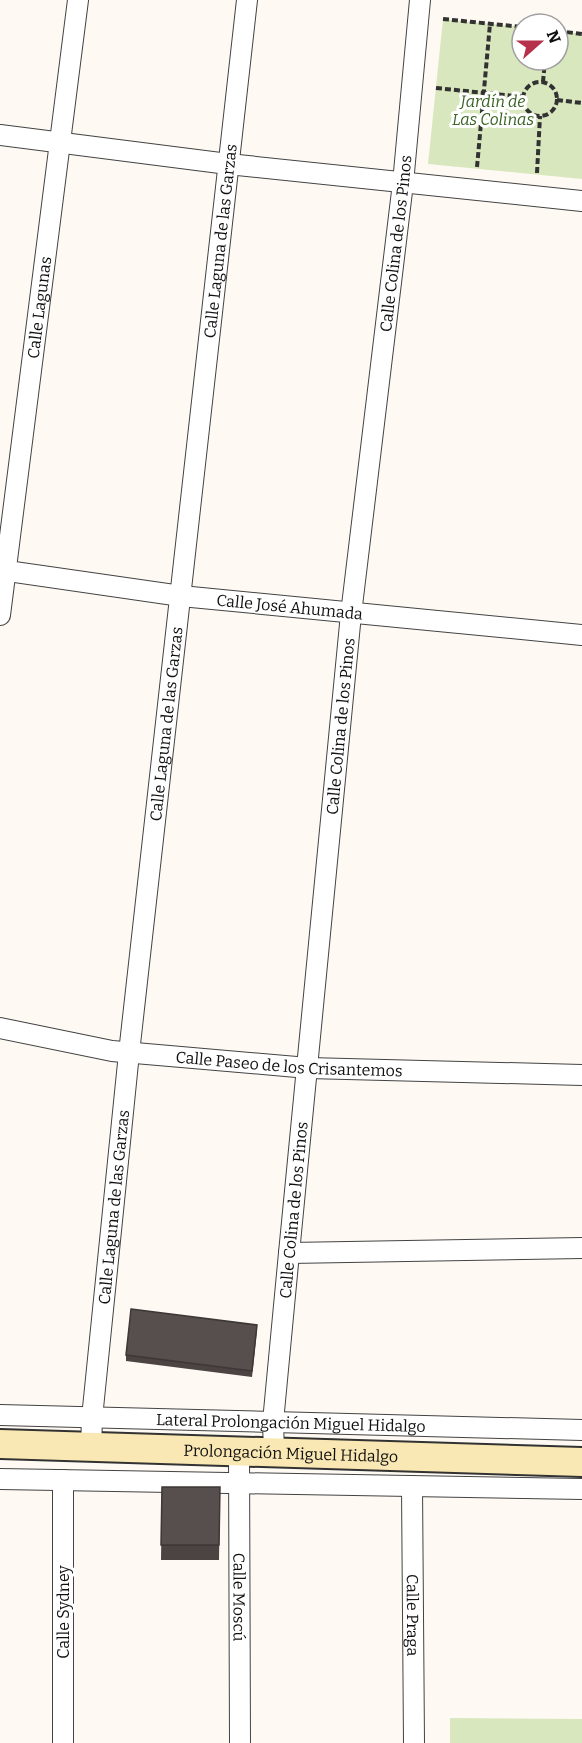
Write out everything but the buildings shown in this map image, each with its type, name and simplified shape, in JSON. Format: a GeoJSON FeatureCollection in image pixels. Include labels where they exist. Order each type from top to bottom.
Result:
{"type":"FeatureCollection","features":[{"type":"Feature","properties":{"kind":"main road","name":"Prolongación Miguel Hidalgo"},"geometry":{"type":"LineString","coordinates":[[0,1444],[582,1462]]}},
{"type":"Feature","properties":{"kind":"street","name":"Calle Lagunas"},"geometry":{"type":"LineString","coordinates":[[0,615],[3,570],[78,0]]}},
{"type":"Feature","properties":{"kind":"street","name":"Calle Laguna de las Garzas"},"geometry":{"type":"LineString","coordinates":[[91,1448],[92,1418],[129,1053],[247,0]]}},
{"type":"Feature","properties":{"kind":"street","name":"Calle Colina de los Pinos"},"geometry":{"type":"LineString","coordinates":[[274,1452],[273,1422],[351,614],[403,183],[420,0]]}},
{"type":"Feature","properties":{"kind":"street"},"geometry":{"type":"LineString","coordinates":[[0,135],[228,164],[582,201]]}},
{"type":"Feature","properties":{"kind":"street","name":"Calle José Ahumada"},"geometry":{"type":"LineString","coordinates":[[3,570],[181,596],[351,614],[582,634]]}},
{"type":"Feature","properties":{"kind":"street","name":"Calle Paseo de los Crisantemos"},"geometry":{"type":"LineString","coordinates":[[0,1028],[129,1053],[308,1068],[582,1075]]}},
{"type":"Feature","properties":{"kind":"street"},"geometry":{"type":"LineString","coordinates":[[289,1253],[582,1248]]}},
{"type":"Feature","properties":{"kind":"street","name":"Lateral Prolongación Miguel Hidalgo"},"geometry":{"type":"LineString","coordinates":[[0,1415],[582,1430]]}},
{"type":"Feature","properties":{"kind":"street","name":"Calle Moscú"},"geometry":{"type":"LineString","coordinates":[[239,1451],[240,1743]]}},
{"type":"Feature","properties":{"kind":"street"},"geometry":{"type":"LineString","coordinates":[[0,1479],[582,1490]]}},
{"type":"Feature","properties":{"kind":"street","name":"Calle Sydney"},"geometry":{"type":"LineString","coordinates":[[63,1480],[63,1743]]}},
{"type":"Feature","properties":{"kind":"street","name":"Calle Praga"},"geometry":{"type":"LineString","coordinates":[[412,1486],[414,1743]]}},
{"type":"Feature","properties":{"kind":"path"},"geometry":{"type":"LineString","coordinates":[[443,19],[510,26]]}},
{"type":"Feature","properties":{"kind":"path"},"geometry":{"type":"LineString","coordinates":[[477,167],[490,24]]}},
{"type":"Feature","properties":{"kind":"path"},"geometry":{"type":"LineString","coordinates":[[543,82],[544,72]]}},
{"type":"Feature","properties":{"kind":"path"},"geometry":{"type":"LineString","coordinates":[[543,82],[553,87],[557,100],[551,113],[540,116],[526,108],[524,97],[532,84],[543,82]]}},
{"type":"Feature","properties":{"kind":"path"},"geometry":{"type":"LineString","coordinates":[[436,88],[524,97]]}},
{"type":"Feature","properties":{"kind":"path"},"geometry":{"type":"LineString","coordinates":[[557,100],[582,103]]}},
{"type":"Feature","properties":{"kind":"path"},"geometry":{"type":"LineString","coordinates":[[537,173],[540,116]]}},
{"type":"Feature","properties":{"kind":"green space","name":"Jardín de Las Colinas"},"geometry":{"type":"Polygon","coordinates":[[[443,19],[510,26],[510,72],[570,72],[570,32],[582,34],[582,179],[428,164],[443,19]]]}},
{"type":"Feature","properties":{"kind":"green space"},"geometry":{"type":"Polygon","coordinates":[[[450,1718],[582,1719],[582,1743],[450,1743],[450,1718]]]}}]}
